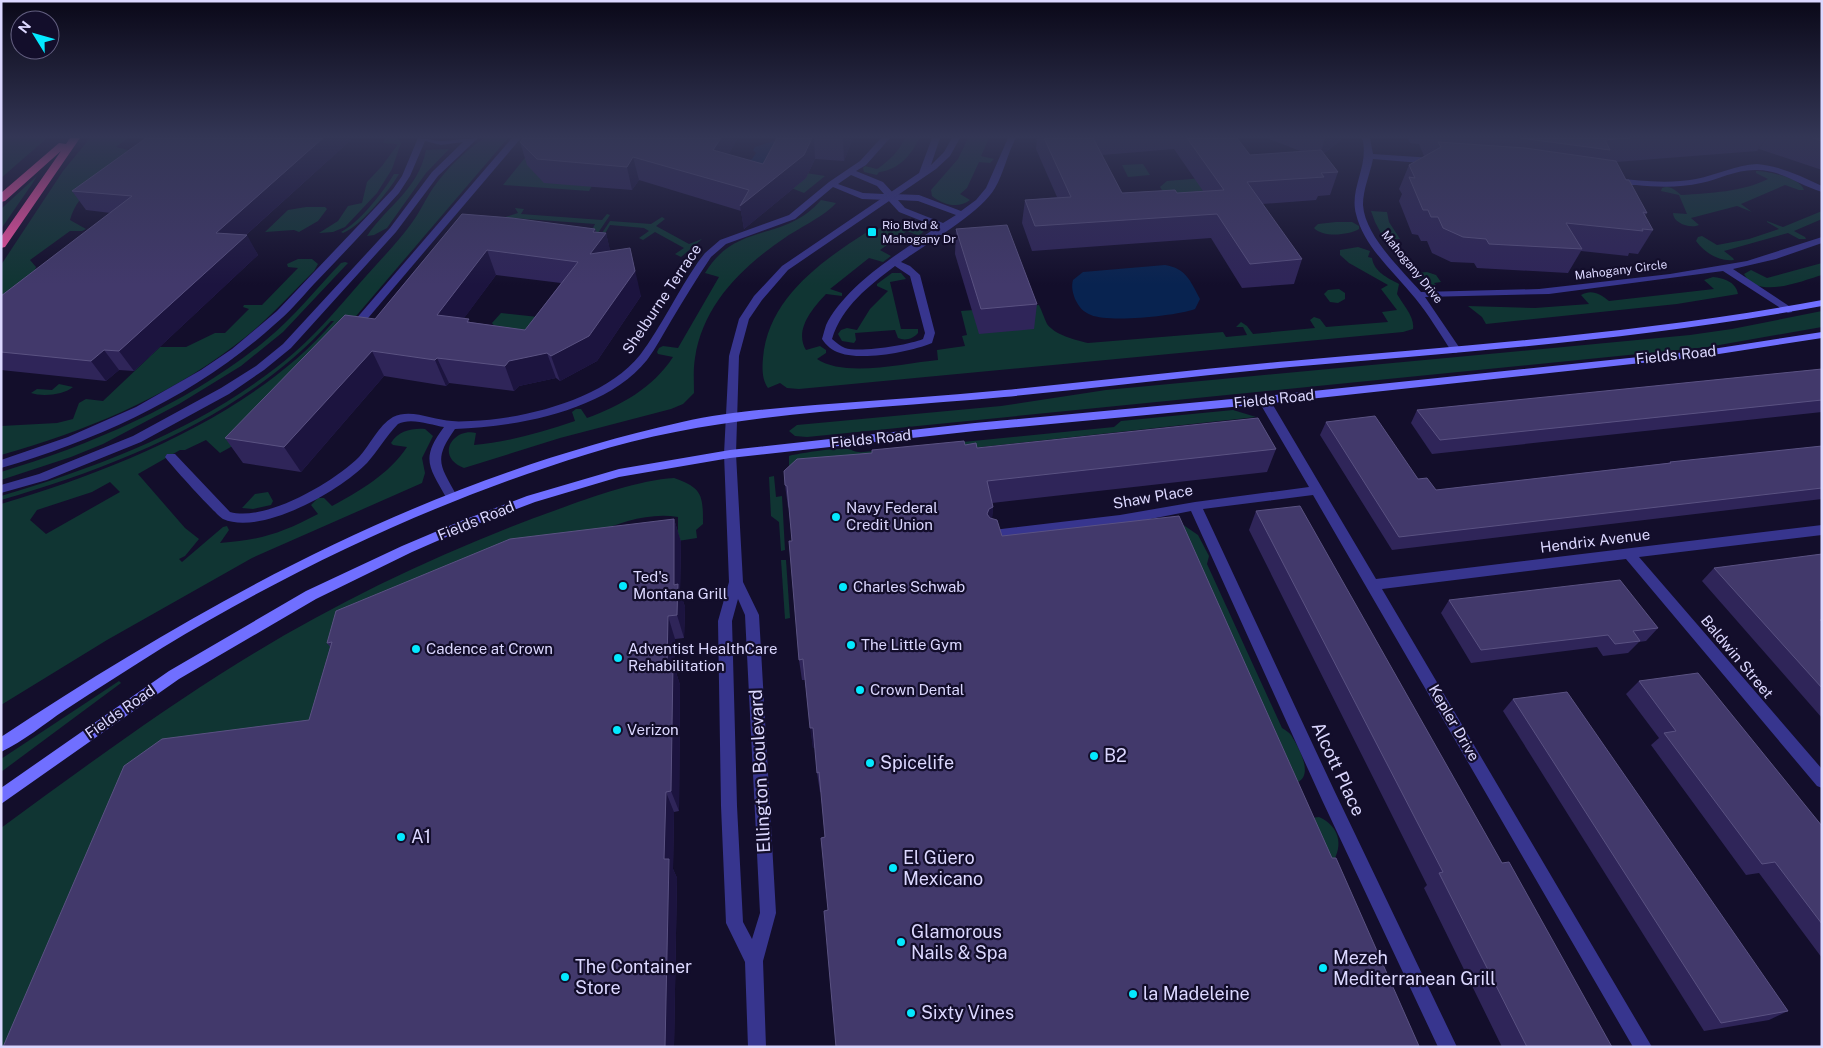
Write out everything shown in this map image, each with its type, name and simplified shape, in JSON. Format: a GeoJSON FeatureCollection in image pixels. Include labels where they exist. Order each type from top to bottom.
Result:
{"type":"FeatureCollection","features":[{"type":"Feature","properties":{"kind":"highway"},"geometry":{"type":"LineString","coordinates":[[1,198],[14,187]]}},
{"type":"Feature","properties":{"kind":"highway"},"geometry":{"type":"LineString","coordinates":[[1,245],[41,187]]}},
{"type":"Feature","properties":{"kind":"main road","name":"Fields Road"},"geometry":{"type":"LineString","coordinates":[[1,745],[120,666],[332,548],[451,496],[525,468],[684,425],[802,409],[966,397],[1242,368],[1456,350],[1680,328],[1822,303]]}},
{"type":"Feature","properties":{"kind":"main road","name":"Fields Road"},"geometry":{"type":"LineString","coordinates":[[1,797],[174,675],[311,595],[407,549],[540,496],[619,473],[730,454],[976,427],[1264,400],[1706,352],[1822,335]]}},
{"type":"Feature","properties":{"kind":"street"},"geometry":{"type":"LineString","coordinates":[[1,464],[64,443],[119,420],[190,382],[227,358],[267,327],[399,187]]}},
{"type":"Feature","properties":{"kind":"street"},"geometry":{"type":"LineString","coordinates":[[1,490],[43,477],[138,439],[225,391],[260,368],[287,346],[388,236],[425,187]]}},
{"type":"Feature","properties":{"kind":"street"},"geometry":{"type":"LineString","coordinates":[[359,322],[475,187]]}},
{"type":"Feature","properties":{"kind":"street","name":"Shelburne Terrace"},"geometry":{"type":"LineString","coordinates":[[171,457],[227,515],[246,519],[272,514],[308,496],[355,468],[371,452],[390,425],[395,421],[406,418],[452,425],[484,424],[572,404],[617,382],[643,358],[708,255],[723,242],[792,217],[828,187]]}},
{"type":"Feature","properties":{"kind":"street"},"geometry":{"type":"LineString","coordinates":[[839,187],[862,196],[920,198],[962,214]]}},
{"type":"Feature","properties":{"kind":"street"},"geometry":{"type":"LineString","coordinates":[[882,187],[902,210],[945,227]]}},
{"type":"Feature","properties":{"kind":"street","name":"Ellington Boulevard"},"geometry":{"type":"LineString","coordinates":[[754,961],[735,923],[729,806],[725,621],[736,582],[730,454],[734,356],[744,319],[770,284],[793,263],[904,187]]}},
{"type":"Feature","properties":{"kind":"street"},"geometry":{"type":"LineString","coordinates":[[894,262],[907,268],[914,275],[930,333],[928,341],[917,346],[857,353],[839,349],[832,345],[827,340],[829,327],[841,310],[863,287],[894,262],[962,214],[988,192],[990,187]]}},
{"type":"Feature","properties":{"kind":"street","name":"Mahogany Drive"},"geometry":{"type":"LineString","coordinates":[[1362,187],[1360,215],[1375,244],[1433,314],[1456,350]]}},
{"type":"Feature","properties":{"kind":"street","name":"Mahogany Circle"},"geometry":{"type":"LineString","coordinates":[[1418,295],[1449,292],[1540,292],[1654,279],[1725,268],[1760,260],[1822,240]]}},
{"type":"Feature","properties":{"kind":"street"},"geometry":{"type":"LineString","coordinates":[[1725,268],[1788,310]]}},
{"type":"Feature","properties":{"kind":"street","name":"Kepler Drive"},"geometry":{"type":"LineString","coordinates":[[1264,400],[1643,1047]]}},
{"type":"Feature","properties":{"kind":"street"},"geometry":{"type":"LineString","coordinates":[[451,496],[433,457],[438,444],[452,425]]}},
{"type":"Feature","properties":{"kind":"street","name":"Shaw Place"},"geometry":{"type":"LineString","coordinates":[[993,535],[1120,520],[1195,506],[1317,490]]}},
{"type":"Feature","properties":{"kind":"street","name":"Alcott Place"},"geometry":{"type":"LineString","coordinates":[[1195,506],[1328,795],[1448,1047]]}},
{"type":"Feature","properties":{"kind":"street","name":"Hendrix Avenue"},"geometry":{"type":"LineString","coordinates":[[1373,585],[1822,530]]}},
{"type":"Feature","properties":{"kind":"street","name":"Baldwin Street"},"geometry":{"type":"LineString","coordinates":[[1629,554],[1822,781]]}},
{"type":"Feature","properties":{"kind":"street","name":"Ellington Boulevard"},"geometry":{"type":"LineString","coordinates":[[736,582],[752,614],[768,912],[754,961],[757,1047]]}},
{"type":"Feature","properties":{"kind":"green space"},"geometry":{"type":"Polygon","coordinates":[[[25,187],[30,187],[1,229],[1,209],[25,187]]]}},
{"type":"Feature","properties":{"kind":"green space"},"geometry":{"type":"Polygon","coordinates":[[[53,187],[91,187],[74,209],[70,220],[86,229],[70,231],[30,260],[36,267],[35,270],[1,296],[1,265],[53,187]]]}},
{"type":"Feature","properties":{"kind":"green space"},"geometry":{"type":"Polygon","coordinates":[[[366,187],[381,187],[345,227],[333,232],[319,233],[338,221],[348,206],[362,203],[366,187]]]}},
{"type":"Feature","properties":{"kind":"green space"},"geometry":{"type":"Polygon","coordinates":[[[385,187],[390,187],[358,223],[343,233],[341,232],[363,214],[385,187]]]}},
{"type":"Feature","properties":{"kind":"green space"},"geometry":{"type":"Polygon","coordinates":[[[409,187],[416,187],[387,228],[374,235],[367,236],[375,225],[409,187]]]}},
{"type":"Feature","properties":{"kind":"green space"},"geometry":{"type":"Polygon","coordinates":[[[466,187],[351,322],[238,443],[220,453],[206,440],[185,450],[180,450],[138,474],[185,528],[199,539],[185,556],[179,559],[182,562],[223,527],[227,526],[229,530],[220,543],[260,538],[282,531],[318,514],[311,505],[318,498],[324,498],[332,506],[383,474],[407,447],[391,443],[401,433],[415,429],[425,429],[433,436],[422,458],[425,473],[422,483],[252,558],[107,640],[1,705],[1,504],[90,474],[136,456],[181,435],[224,411],[265,384],[302,354],[334,321],[331,321],[298,354],[261,383],[221,410],[179,433],[91,471],[1,500],[1,496],[79,471],[156,439],[229,401],[263,378],[295,352],[332,315],[406,231],[433,188],[466,187]],[[110,482],[92,492],[37,510],[30,520],[46,534],[120,492],[110,482]]]}},
{"type":"Feature","properties":{"kind":"green space"},"geometry":{"type":"Polygon","coordinates":[[[530,187],[591,187],[589,191],[530,187]]]}},
{"type":"Feature","properties":{"kind":"green space"},"geometry":{"type":"Polygon","coordinates":[[[788,187],[812,187],[804,193],[788,187]]]}},
{"type":"Feature","properties":{"kind":"green space"},"geometry":{"type":"Polygon","coordinates":[[[934,187],[968,187],[960,194],[970,200],[956,205],[946,204],[932,196],[931,190],[934,187]]]}},
{"type":"Feature","properties":{"kind":"green space"},"geometry":{"type":"Polygon","coordinates":[[[1160,187],[1224,187],[1169,202],[1160,187]]]}},
{"type":"Feature","properties":{"kind":"green space"},"geometry":{"type":"Polygon","coordinates":[[[1668,187],[1681,195],[1748,187],[1781,187],[1741,204],[1752,212],[1737,206],[1691,218],[1699,225],[1695,226],[1683,224],[1674,217],[1673,213],[1687,214],[1679,195],[1661,191],[1662,188],[1668,187]]]}},
{"type":"Feature","properties":{"kind":"green space"},"geometry":{"type":"Polygon","coordinates":[[[1790,187],[1802,187],[1804,190],[1790,187]]]}},
{"type":"Feature","properties":{"kind":"green space"},"geometry":{"type":"Polygon","coordinates":[[[821,200],[836,203],[813,221],[770,248],[740,274],[716,304],[699,338],[694,362],[694,393],[683,404],[671,409],[560,438],[464,468],[455,463],[450,457],[450,444],[461,434],[468,432],[476,433],[474,445],[513,439],[575,421],[572,412],[576,409],[581,409],[587,418],[612,408],[635,395],[656,378],[673,357],[658,354],[657,352],[663,346],[678,348],[719,277],[705,273],[717,257],[731,246],[746,238],[792,222],[807,213],[821,200]]]}},
{"type":"Feature","properties":{"kind":"green space"},"geometry":{"type":"Polygon","coordinates":[[[306,207],[325,207],[327,209],[318,221],[299,232],[294,230],[265,232],[288,210],[306,207]]]}},
{"type":"Feature","properties":{"kind":"green space"},"geometry":{"type":"Polygon","coordinates":[[[515,208],[524,209],[521,214],[602,220],[607,214],[610,215],[598,233],[592,230],[595,224],[513,218],[507,225],[487,223],[518,213],[515,208]]]}},
{"type":"Feature","properties":{"kind":"green space"},"geometry":{"type":"Polygon","coordinates":[[[1371,211],[1387,212],[1389,222],[1400,239],[1384,239],[1371,211]]]}},
{"type":"Feature","properties":{"kind":"green space"},"geometry":{"type":"Polygon","coordinates":[[[1822,211],[1822,219],[1794,231],[1806,239],[1799,239],[1788,233],[1724,251],[1734,260],[1723,260],[1713,256],[1696,241],[1698,237],[1702,236],[1717,245],[1749,239],[1779,229],[1767,221],[1783,227],[1822,211]]]}},
{"type":"Feature","properties":{"kind":"green space"},"geometry":{"type":"Polygon","coordinates":[[[662,217],[665,219],[656,226],[689,244],[702,239],[681,257],[675,254],[684,248],[655,232],[643,240],[639,238],[649,231],[644,228],[610,225],[606,232],[602,233],[610,221],[651,224],[662,217]]]}},
{"type":"Feature","properties":{"kind":"green space"},"geometry":{"type":"Polygon","coordinates":[[[1352,222],[1359,226],[1359,229],[1336,235],[1323,233],[1314,228],[1318,224],[1352,222]]]}},
{"type":"Feature","properties":{"kind":"green space"},"geometry":{"type":"Polygon","coordinates":[[[889,223],[917,226],[921,227],[920,230],[924,231],[919,236],[907,231],[880,250],[891,256],[883,262],[869,258],[830,289],[842,293],[842,296],[826,294],[810,313],[803,327],[802,335],[806,350],[820,346],[826,350],[826,353],[817,359],[829,365],[843,368],[876,368],[938,360],[937,350],[965,346],[962,336],[967,335],[961,311],[1039,305],[1047,324],[1051,328],[1066,336],[1088,343],[1223,332],[1226,337],[1247,335],[1243,327],[1236,327],[1241,322],[1253,334],[1315,328],[1310,320],[1314,317],[1320,319],[1326,327],[1388,322],[1382,312],[1397,310],[1381,289],[1388,285],[1349,263],[1340,255],[1340,250],[1358,247],[1370,251],[1368,257],[1372,258],[1379,271],[1399,284],[1397,294],[1412,320],[1413,329],[1403,332],[799,389],[787,388],[780,383],[768,388],[763,370],[767,337],[775,318],[786,300],[799,284],[832,256],[867,232],[873,235],[875,233],[873,232],[889,223]]]}},
{"type":"Feature","properties":{"kind":"green space"},"geometry":{"type":"Polygon","coordinates":[[[298,259],[312,259],[318,264],[314,271],[266,319],[245,338],[208,365],[180,382],[123,411],[63,436],[1,455],[1,426],[57,423],[73,419],[79,403],[86,399],[103,401],[160,347],[186,347],[215,333],[225,333],[249,309],[243,307],[244,305],[262,305],[298,268],[288,267],[287,264],[298,259]]]}},
{"type":"Feature","properties":{"kind":"green space"},"geometry":{"type":"Polygon","coordinates":[[[341,263],[348,263],[283,332],[241,366],[179,404],[103,444],[71,457],[1,480],[1,472],[71,449],[106,434],[140,419],[207,383],[266,340],[341,263]]]}},
{"type":"Feature","properties":{"kind":"green space"},"geometry":{"type":"Polygon","coordinates":[[[1822,263],[1822,275],[1780,286],[1759,286],[1751,282],[1744,274],[1751,270],[1767,278],[1822,263]]]}},
{"type":"Feature","properties":{"kind":"green space"},"geometry":{"type":"Polygon","coordinates":[[[1427,272],[1436,275],[1441,282],[1434,283],[1436,285],[1425,284],[1415,278],[1419,278],[1416,273],[1427,272]]]}},
{"type":"Feature","properties":{"kind":"green space"},"geometry":{"type":"Polygon","coordinates":[[[892,273],[901,273],[906,279],[890,282],[901,329],[918,329],[918,333],[911,338],[903,339],[898,338],[895,330],[855,333],[856,340],[854,343],[842,341],[838,334],[841,330],[847,328],[857,330],[870,309],[888,291],[877,286],[877,284],[892,273]]]}},
{"type":"Feature","properties":{"kind":"green space"},"geometry":{"type":"Polygon","coordinates":[[[1713,277],[1729,281],[1735,286],[1738,294],[1677,304],[1486,324],[1482,317],[1468,306],[1535,308],[1589,304],[1581,295],[1589,292],[1596,293],[1609,301],[1714,289],[1704,280],[1713,277]]]}},
{"type":"Feature","properties":{"kind":"green space"},"geometry":{"type":"Polygon","coordinates":[[[1339,289],[1345,293],[1345,299],[1338,303],[1330,302],[1324,294],[1328,290],[1339,289]]]}},
{"type":"Feature","properties":{"kind":"green space"},"geometry":{"type":"Polygon","coordinates":[[[1822,311],[1822,327],[1708,347],[807,437],[795,436],[789,431],[797,425],[1001,406],[1106,390],[1690,335],[1732,329],[1822,311]]]}},
{"type":"Feature","properties":{"kind":"green space"},"geometry":{"type":"Polygon","coordinates":[[[501,313],[538,317],[524,335],[499,332],[492,323],[501,313]]]}},
{"type":"Feature","properties":{"kind":"green space"},"geometry":{"type":"Polygon","coordinates":[[[59,384],[73,387],[64,392],[53,394],[41,395],[31,393],[37,389],[52,390],[59,384]]]}},
{"type":"Feature","properties":{"kind":"green space"},"geometry":{"type":"Polygon","coordinates":[[[1233,410],[1256,417],[789,468],[789,456],[818,451],[848,449],[863,452],[1114,427],[1121,421],[1233,410]]]}},
{"type":"Feature","properties":{"kind":"green space"},"geometry":{"type":"Polygon","coordinates":[[[774,476],[776,497],[782,496],[785,550],[781,551],[779,522],[771,516],[769,477],[774,476]]]}},
{"type":"Feature","properties":{"kind":"green space"},"geometry":{"type":"Polygon","coordinates":[[[674,478],[691,485],[699,494],[703,506],[703,524],[696,530],[697,538],[678,541],[678,517],[668,516],[636,519],[595,533],[327,742],[43,1047],[1,1047],[1,828],[118,743],[207,682],[309,621],[345,602],[457,549],[534,518],[622,488],[674,478]]]}},
{"type":"Feature","properties":{"kind":"green space"},"geometry":{"type":"Polygon","coordinates":[[[268,492],[273,501],[271,505],[253,509],[242,508],[255,494],[268,492]]]}},
{"type":"Feature","properties":{"kind":"green space"},"geometry":{"type":"Polygon","coordinates":[[[1182,524],[1198,535],[1209,556],[1207,564],[1282,728],[1291,735],[1301,753],[1305,773],[1298,782],[1182,524]]]}},
{"type":"Feature","properties":{"kind":"green space"},"geometry":{"type":"Polygon","coordinates":[[[781,560],[786,560],[790,618],[785,619],[781,560]]]}},
{"type":"Feature","properties":{"kind":"green space"},"geometry":{"type":"Polygon","coordinates":[[[119,681],[121,683],[1,772],[1,759],[119,681]]]}},
{"type":"Feature","properties":{"kind":"green space"},"geometry":{"type":"Polygon","coordinates":[[[1319,817],[1331,825],[1338,837],[1338,849],[1332,863],[1294,820],[1319,817]]]}},
{"type":"Feature","properties":{"kind":"water"},"geometry":{"type":"Polygon","coordinates":[[[1165,265],[1178,269],[1191,282],[1200,299],[1195,309],[1158,316],[1100,317],[1088,314],[1075,299],[1072,288],[1073,280],[1083,272],[1165,265]]]}},
{"type":"Feature","properties":{"kind":"building"},"geometry":{"type":"Polygon","coordinates":[[[78,187],[268,187],[216,233],[247,235],[119,351],[104,350],[91,361],[1,352],[1,296],[132,196],[72,191],[78,187]]]}},
{"type":"Feature","properties":{"kind":"building"},"geometry":{"type":"Polygon","coordinates":[[[738,187],[764,187],[740,206],[749,190],[738,187]]]}},
{"type":"Feature","properties":{"kind":"building"},"geometry":{"type":"Polygon","coordinates":[[[1066,187],[1119,187],[1122,193],[1175,190],[1177,193],[1224,190],[1222,187],[1251,187],[1302,259],[1250,264],[1217,214],[1035,226],[1025,200],[1071,197],[1066,187]]]}},
{"type":"Feature","properties":{"kind":"building"},"geometry":{"type":"Polygon","coordinates":[[[1413,187],[1633,187],[1647,213],[1643,212],[1653,230],[1642,229],[1643,231],[1566,223],[1582,249],[1489,244],[1486,239],[1463,237],[1443,228],[1438,217],[1431,217],[1428,210],[1423,210],[1413,187]]]}},
{"type":"Feature","properties":{"kind":"building"},"geometry":{"type":"Polygon","coordinates":[[[462,214],[512,218],[595,229],[593,232],[606,233],[590,254],[630,248],[635,271],[589,336],[551,356],[547,353],[509,361],[505,366],[437,358],[435,360],[372,351],[284,447],[225,438],[345,315],[375,319],[462,214]],[[487,250],[437,315],[469,319],[467,322],[525,330],[578,262],[487,250]]]}},
{"type":"Feature","properties":{"kind":"building"},"geometry":{"type":"Polygon","coordinates":[[[1007,225],[1037,304],[981,309],[956,229],[1007,225]]]}},
{"type":"Feature","properties":{"kind":"building"},"geometry":{"type":"Polygon","coordinates":[[[1822,369],[1822,400],[1440,440],[1417,410],[1822,369]]]}},
{"type":"Feature","properties":{"kind":"building"},"geometry":{"type":"Polygon","coordinates":[[[1375,416],[1418,479],[1427,478],[1436,490],[1822,446],[1822,488],[1399,537],[1326,422],[1375,416]]]}},
{"type":"Feature","properties":{"kind":"building"},"geometry":{"type":"Polygon","coordinates":[[[1258,418],[1276,449],[987,481],[993,507],[989,509],[987,514],[990,518],[997,520],[1002,536],[1179,516],[1332,858],[1336,858],[1419,1046],[836,1047],[824,911],[828,910],[821,838],[825,837],[819,772],[817,773],[813,728],[810,728],[803,659],[799,660],[789,541],[792,541],[784,471],[797,459],[872,453],[872,450],[964,441],[965,445],[976,443],[977,448],[1258,418]]]}},
{"type":"Feature","properties":{"kind":"building"},"geometry":{"type":"Polygon","coordinates":[[[1300,506],[1502,863],[1509,862],[1612,1047],[1527,1047],[1439,873],[1443,872],[1256,511],[1300,506]]]}},
{"type":"Feature","properties":{"kind":"building"},"geometry":{"type":"Polygon","coordinates":[[[674,519],[674,585],[678,584],[677,615],[668,616],[667,664],[673,663],[671,791],[666,792],[664,859],[669,859],[665,1047],[3,1047],[124,766],[162,739],[309,720],[332,642],[327,643],[336,611],[510,539],[674,519]]]}},
{"type":"Feature","properties":{"kind":"building"},"geometry":{"type":"Polygon","coordinates":[[[1822,554],[1822,620],[1820,620],[1822,621],[1822,688],[1714,568],[1822,554]]]}},
{"type":"Feature","properties":{"kind":"building"},"geometry":{"type":"Polygon","coordinates":[[[1620,580],[1658,628],[1633,631],[1640,641],[1615,644],[1608,635],[1481,650],[1449,600],[1620,580]]]}},
{"type":"Feature","properties":{"kind":"building"},"geometry":{"type":"Polygon","coordinates":[[[1698,673],[1822,826],[1822,924],[1775,862],[1762,864],[1664,733],[1676,731],[1639,681],[1698,673]]]}},
{"type":"Feature","properties":{"kind":"building"},"geometry":{"type":"Polygon","coordinates":[[[1567,692],[1788,1011],[1721,1023],[1513,699],[1567,692]]]}},
{"type":"Feature","properties":{"kind":"place","name":"Rio Blvd & Mahogany Dr"},"geometry":{"type":"Point","coordinates":[872,232]}},
{"type":"Feature","properties":{"kind":"place","name":"Navy Federal Credit Union"},"geometry":{"type":"Point","coordinates":[836,517]}},
{"type":"Feature","properties":{"kind":"place","name":"Ted's Montana Grill"},"geometry":{"type":"Point","coordinates":[623,586]}},
{"type":"Feature","properties":{"kind":"place","name":"Charles Schwab"},"geometry":{"type":"Point","coordinates":[843,587]}},
{"type":"Feature","properties":{"kind":"place","name":"The Little Gym"},"geometry":{"type":"Point","coordinates":[851,645]}},
{"type":"Feature","properties":{"kind":"place","name":"Cadence at Crown"},"geometry":{"type":"Point","coordinates":[416,649]}},
{"type":"Feature","properties":{"kind":"place","name":"Adventist HealthCare Rehabilitation"},"geometry":{"type":"Point","coordinates":[618,658]}},
{"type":"Feature","properties":{"kind":"place","name":"Crown Dental"},"geometry":{"type":"Point","coordinates":[860,690]}},
{"type":"Feature","properties":{"kind":"place","name":"Verizon"},"geometry":{"type":"Point","coordinates":[617,730]}},
{"type":"Feature","properties":{"kind":"place","name":"B2"},"geometry":{"type":"Point","coordinates":[1094,756]}},
{"type":"Feature","properties":{"kind":"place","name":"Spicelife"},"geometry":{"type":"Point","coordinates":[870,763]}},
{"type":"Feature","properties":{"kind":"place","name":"A1"},"geometry":{"type":"Point","coordinates":[401,837]}},
{"type":"Feature","properties":{"kind":"place","name":"El Güero Mexicano"},"geometry":{"type":"Point","coordinates":[893,868]}},
{"type":"Feature","properties":{"kind":"place","name":"Glamorous Nails & Spa"},"geometry":{"type":"Point","coordinates":[901,942]}},
{"type":"Feature","properties":{"kind":"place","name":"Mezeh Mediterranean Grill"},"geometry":{"type":"Point","coordinates":[1323,968]}},
{"type":"Feature","properties":{"kind":"place","name":"The Container Store"},"geometry":{"type":"Point","coordinates":[565,977]}},
{"type":"Feature","properties":{"kind":"place","name":"la Madeleine"},"geometry":{"type":"Point","coordinates":[1133,994]}},
{"type":"Feature","properties":{"kind":"place","name":"Sixty Vines"},"geometry":{"type":"Point","coordinates":[911,1013]}}]}
